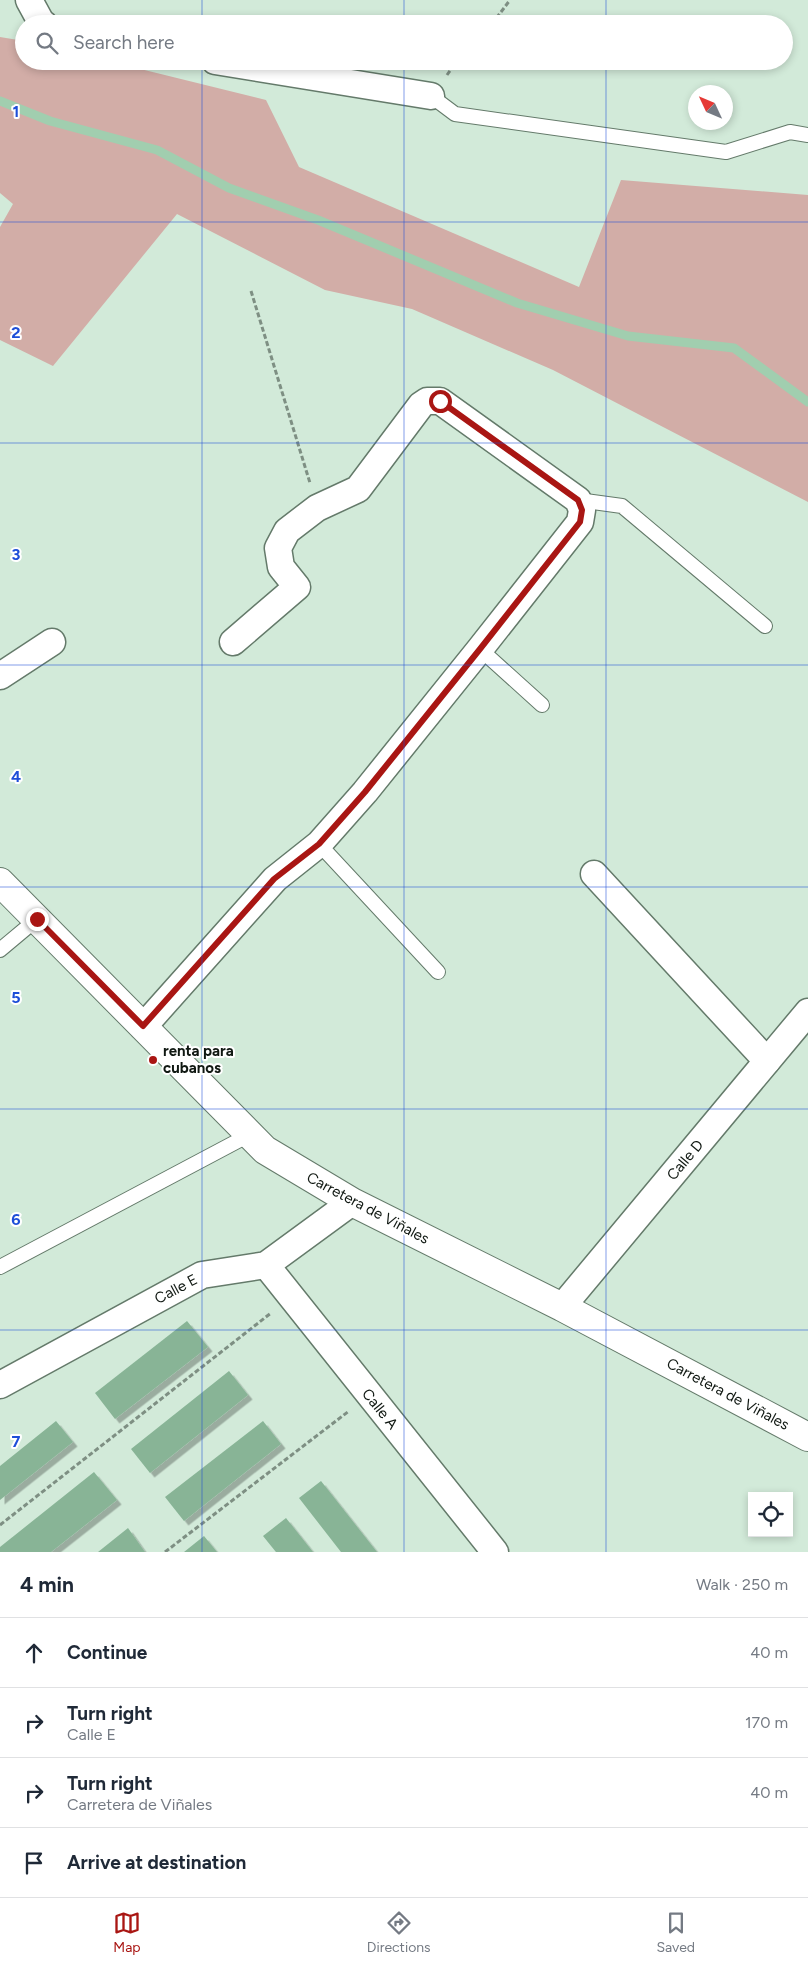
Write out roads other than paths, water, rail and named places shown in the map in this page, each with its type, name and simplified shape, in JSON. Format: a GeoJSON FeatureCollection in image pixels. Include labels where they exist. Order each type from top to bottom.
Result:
{"type":"FeatureCollection","features":[{"type":"Feature","properties":{"kind":"main road","name":"Carretera de Viñales"},"geometry":{"type":"LineString","coordinates":[[0,882],[264,1150],[352,1202],[562,1307],[808,1437]]}},
{"type":"Feature","properties":{"kind":"street"},"geometry":{"type":"LineString","coordinates":[[29,0],[37,15]]}},
{"type":"Feature","properties":{"kind":"street"},"geometry":{"type":"LineString","coordinates":[[271,70],[431,96]]}},
{"type":"Feature","properties":{"kind":"street"},"geometry":{"type":"LineString","coordinates":[[143,1026],[274,879],[319,844],[365,792],[580,522],[582,510],[578,500],[440,401],[427,400],[358,489],[317,508],[287,531],[278,548],[281,567],[297,588],[233,642]]}},
{"type":"Feature","properties":{"kind":"street"},"geometry":{"type":"LineString","coordinates":[[0,676],[52,642]]}},
{"type":"Feature","properties":{"kind":"street"},"geometry":{"type":"LineString","coordinates":[[594,874],[767,1061]]}},
{"type":"Feature","properties":{"kind":"street","name":"Calle D"},"geometry":{"type":"LineString","coordinates":[[562,1307],[808,1012]]}},
{"type":"Feature","properties":{"kind":"street","name":"Calle E"},"geometry":{"type":"LineString","coordinates":[[0,1385],[202,1275],[266,1265],[352,1202]]}},
{"type":"Feature","properties":{"kind":"street","name":"Calle A"},"geometry":{"type":"LineString","coordinates":[[266,1265],[495,1552]]}},
{"type":"Feature","properties":{"kind":"lane"},"geometry":{"type":"LineString","coordinates":[[431,96],[455,114],[726,152],[790,132],[808,135]]}},
{"type":"Feature","properties":{"kind":"lane"},"geometry":{"type":"LineString","coordinates":[[578,500],[622,506],[765,626]]}},
{"type":"Feature","properties":{"kind":"lane"},"geometry":{"type":"LineString","coordinates":[[480,649],[542,705]]}},
{"type":"Feature","properties":{"kind":"lane"},"geometry":{"type":"LineString","coordinates":[[319,844],[438,972]]}},
{"type":"Feature","properties":{"kind":"lane"},"geometry":{"type":"LineString","coordinates":[[0,950],[37,919]]}},
{"type":"Feature","properties":{"kind":"lane"},"geometry":{"type":"LineString","coordinates":[[0,1267],[249,1135]]}},
{"type":"Feature","properties":{"kind":"waterway"},"geometry":{"type":"LineString","coordinates":[[0,101],[50,121],[157,150],[229,188],[318,220],[517,303],[628,336],[734,348],[808,402]]}},
{"type":"Feature","properties":{"kind":"place","name":"renta para cubanos"},"geometry":{"type":"Point","coordinates":[153,1060]}}]}
